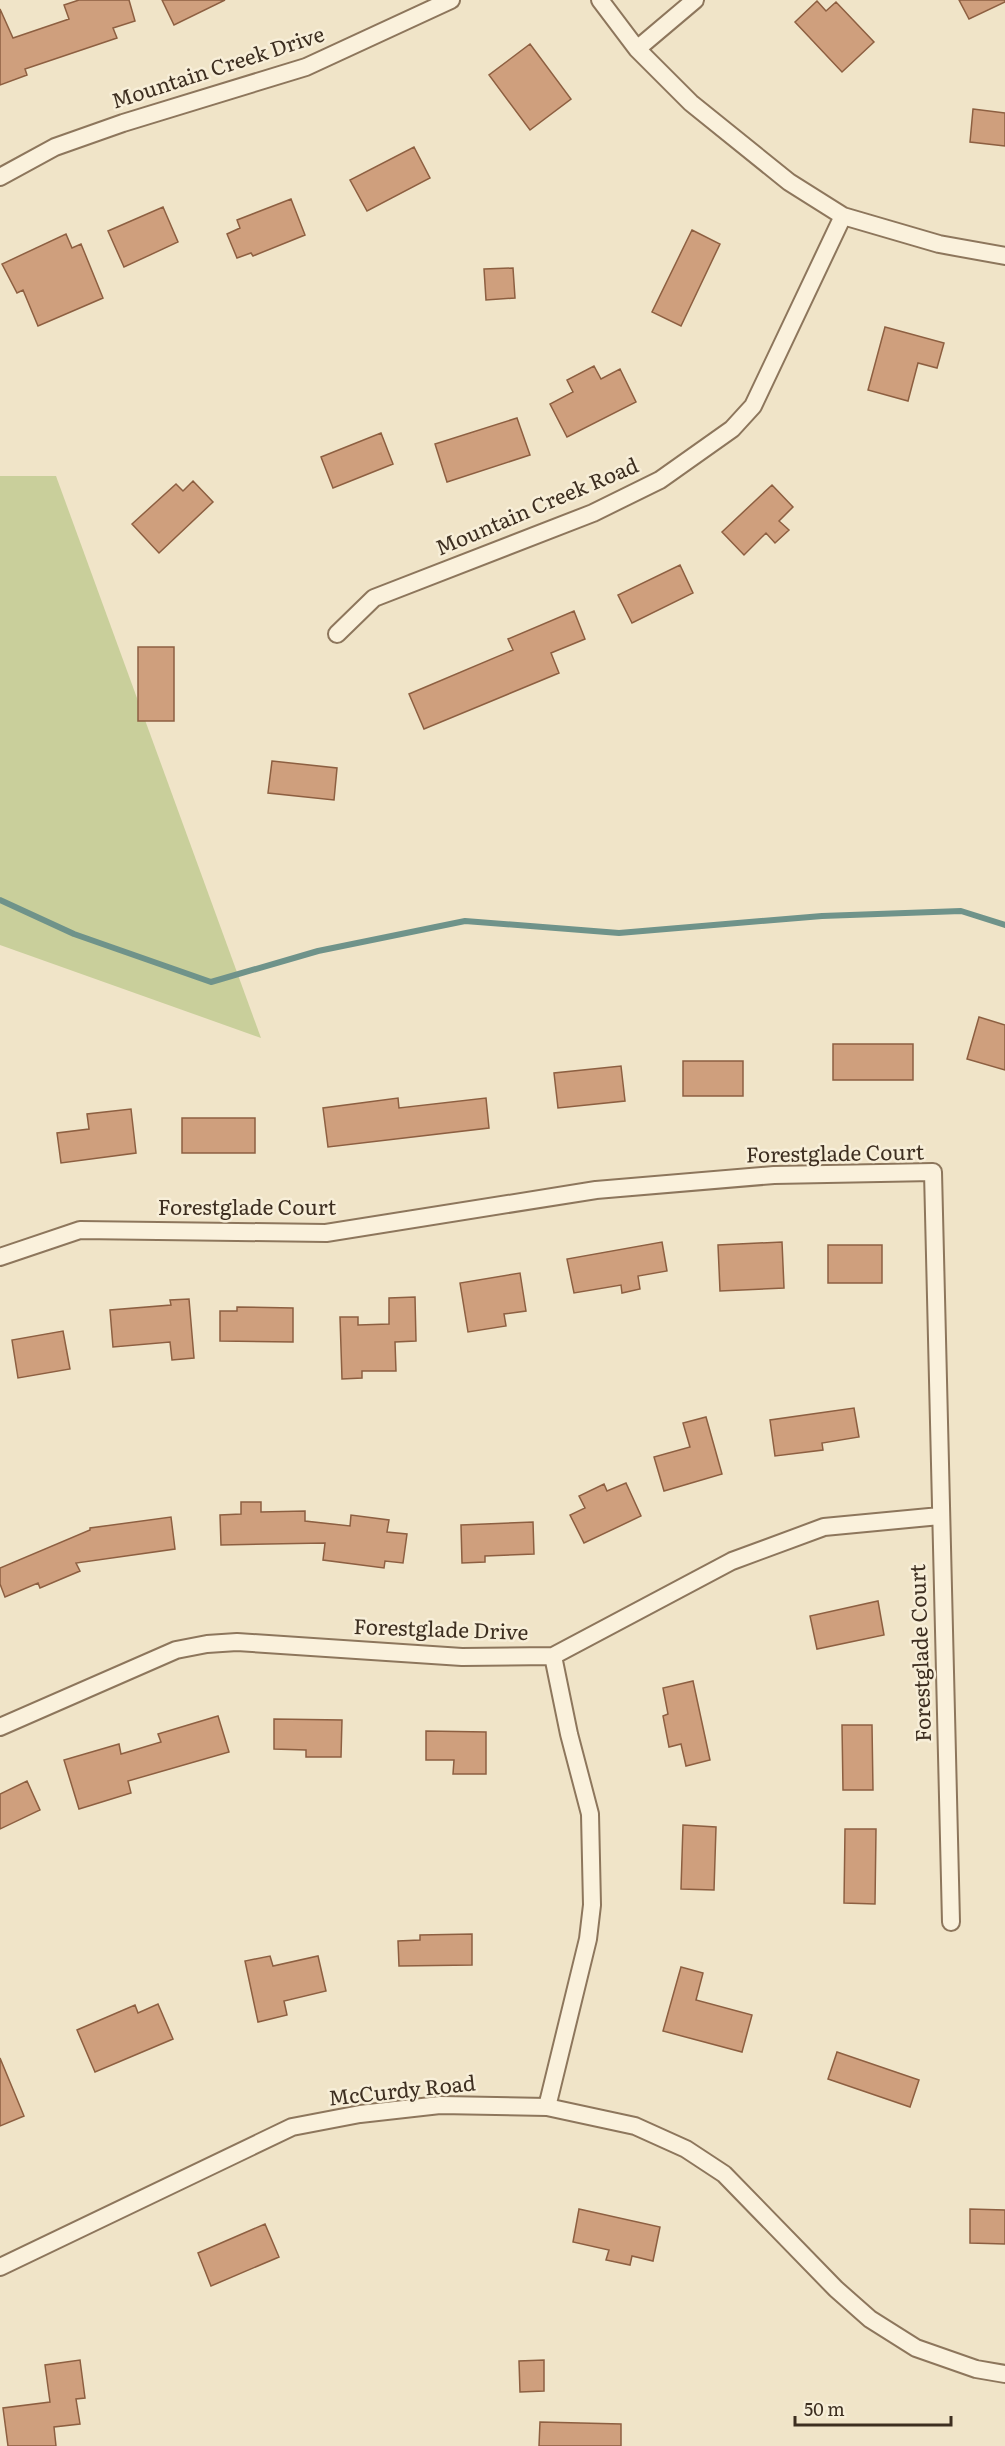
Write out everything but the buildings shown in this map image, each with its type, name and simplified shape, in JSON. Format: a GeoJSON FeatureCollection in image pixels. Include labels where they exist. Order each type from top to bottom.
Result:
{"type":"FeatureCollection","features":[{"type":"Feature","properties":{"kind":"street","name":"Mountain Creek Drive"},"geometry":{"type":"LineString","coordinates":[[0,177],[65,144],[123,123],[306,67],[451,0]]}},
{"type":"Feature","properties":{"kind":"street"},"geometry":{"type":"LineString","coordinates":[[600,0],[637,49],[691,103],[789,182],[843,216],[939,244],[1005,256]]}},
{"type":"Feature","properties":{"kind":"street"},"geometry":{"type":"LineString","coordinates":[[637,49],[695,0]]}},
{"type":"Feature","properties":{"kind":"street","name":"Mountain Creek Road"},"geometry":{"type":"LineString","coordinates":[[337,634],[374,597],[593,513],[660,480],[732,429],[753,406],[843,216]]}},
{"type":"Feature","properties":{"kind":"street","name":"Forestglade Court"},"geometry":{"type":"LineString","coordinates":[[0,1257],[80,1230],[326,1233],[596,1190],[774,1175],[933,1172],[951,1922]]}},
{"type":"Feature","properties":{"kind":"street","name":"Forestglade Drive"},"geometry":{"type":"LineString","coordinates":[[0,1727],[176,1650],[207,1644],[237,1642],[462,1657],[553,1656],[732,1561],[824,1527],[940,1516]]}},
{"type":"Feature","properties":{"kind":"street"},"geometry":{"type":"LineString","coordinates":[[547,2107],[588,1939],[592,1905],[590,1814],[569,1734],[553,1656]]}},
{"type":"Feature","properties":{"kind":"street","name":"McCurdy Road"},"geometry":{"type":"LineString","coordinates":[[0,2267],[292,2127],[360,2114],[440,2105],[547,2107],[635,2126],[686,2149],[724,2174],[836,2289],[870,2319],[916,2348],[976,2369],[1005,2374]]}},
{"type":"Feature","properties":{"kind":"green space"},"geometry":{"type":"Polygon","coordinates":[[[0,476],[56,476],[261,1038],[0,945],[0,476]]]}},
{"type":"Feature","properties":{"kind":"waterway"},"geometry":{"type":"LineString","coordinates":[[0,900],[74,934],[211,982],[318,951],[465,921],[619,933],[822,916],[961,911],[1005,925]]}}]}
